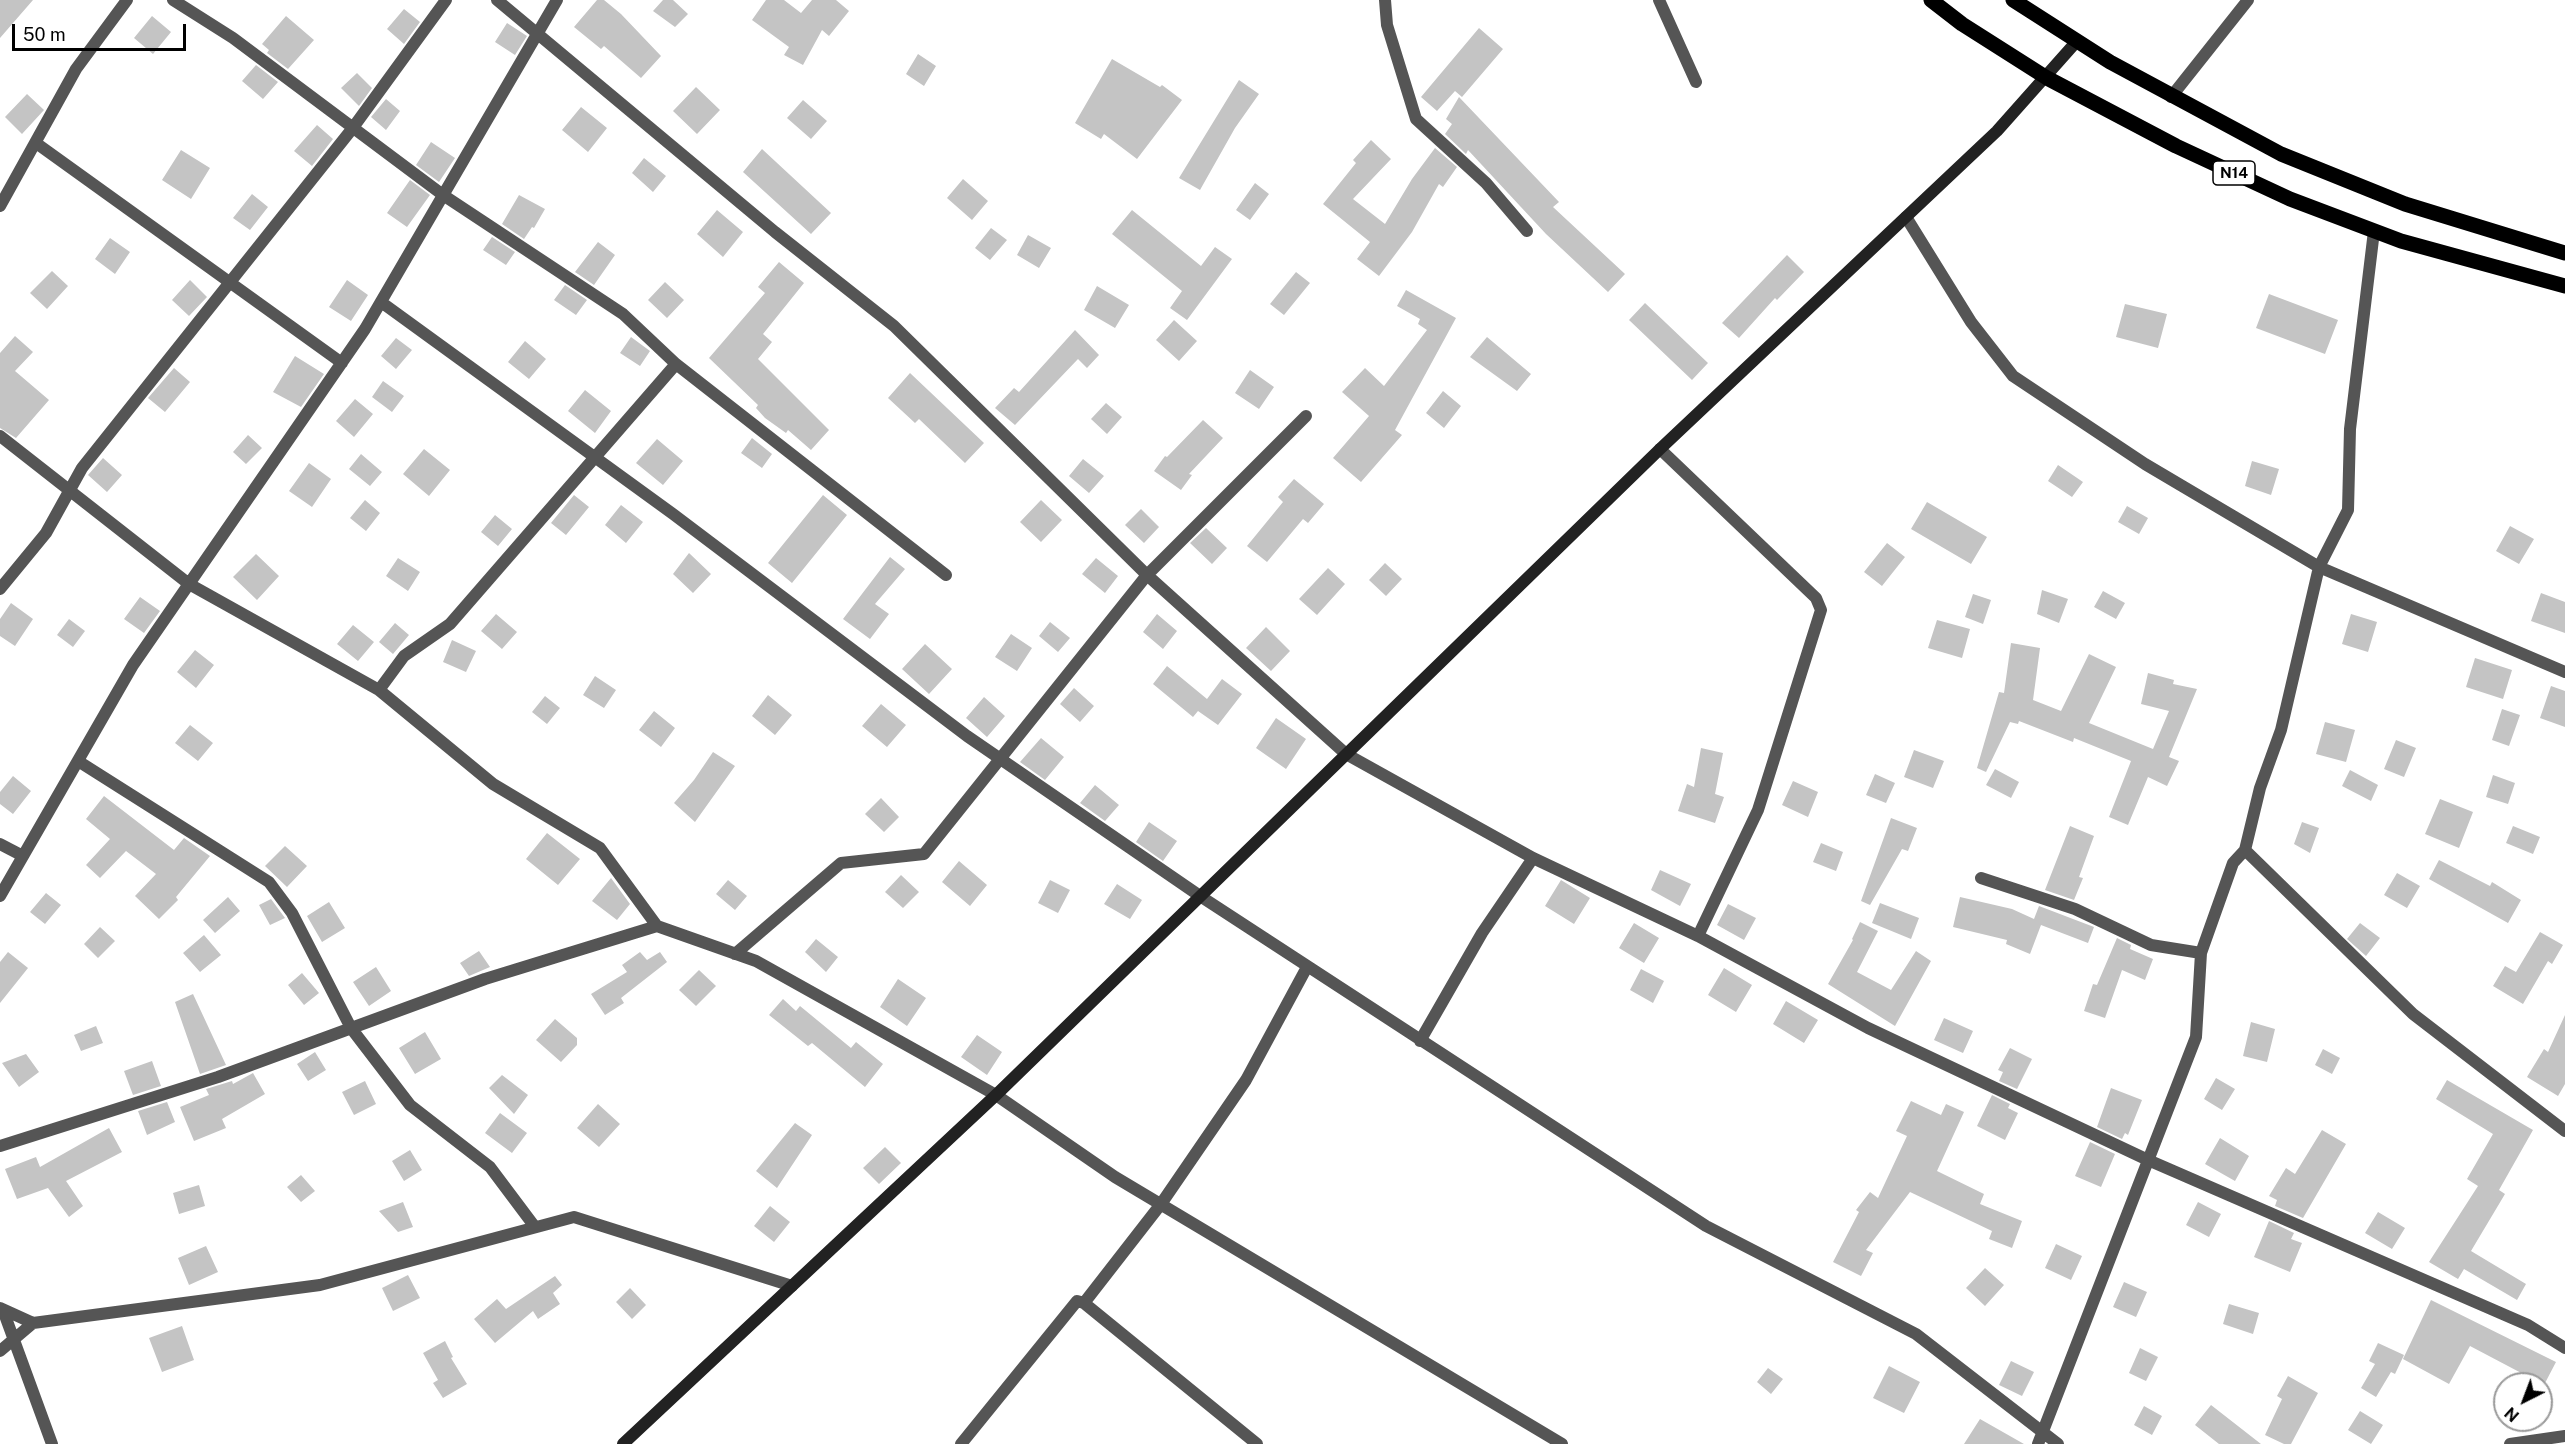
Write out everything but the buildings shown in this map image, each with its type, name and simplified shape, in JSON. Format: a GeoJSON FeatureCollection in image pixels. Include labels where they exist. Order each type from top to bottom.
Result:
{"type":"FeatureCollection","features":[{"type":"Feature","properties":{"kind":"main road","name":"N14"},"geometry":{"type":"LineString","coordinates":[[1931,0],[1962,24],[2047,78],[2187,151],[2290,199],[2402,241],[2565,286]]}},
{"type":"Feature","properties":{"kind":"main road","name":"N14"},"geometry":{"type":"LineString","coordinates":[[2013,0],[2076,41],[2171,97],[2281,154],[2404,204],[2565,253]]}},
{"type":"Feature","properties":{"kind":"street"},"geometry":{"type":"LineString","coordinates":[[0,206],[76,69],[127,0]]}},
{"type":"Feature","properties":{"kind":"street"},"geometry":{"type":"LineString","coordinates":[[173,0],[233,38],[443,195],[623,314],[676,364],[946,575]]}},
{"type":"Feature","properties":{"kind":"street"},"geometry":{"type":"LineString","coordinates":[[0,589],[46,533],[71,493],[82,468],[352,129],[446,0]]}},
{"type":"Feature","properties":{"kind":"street"},"geometry":{"type":"LineString","coordinates":[[497,0],[775,232],[894,326],[1147,575],[1346,754],[1533,858],[1698,936],[1868,1028],[2148,1161],[2528,1325],[2565,1348]]}},
{"type":"Feature","properties":{"kind":"street"},"geometry":{"type":"LineString","coordinates":[[0,896],[133,665],[342,363],[381,302],[557,0]]}},
{"type":"Feature","properties":{"kind":"street"},"geometry":{"type":"LineString","coordinates":[[1385,0],[1387,25],[1416,119],[1486,183],[1527,231]]}},
{"type":"Feature","properties":{"kind":"street"},"geometry":{"type":"LineString","coordinates":[[1659,0],[1696,82]]}},
{"type":"Feature","properties":{"kind":"street"},"geometry":{"type":"LineString","coordinates":[[2171,97],[2248,0]]}},
{"type":"Feature","properties":{"kind":"street"},"geometry":{"type":"LineString","coordinates":[[623,1444],[996,1095],[1659,449],[1998,131],[2047,78],[2076,41]]}},
{"type":"Feature","properties":{"kind":"street"},"geometry":{"type":"LineString","coordinates":[[36,143],[342,363]]}},
{"type":"Feature","properties":{"kind":"street"},"geometry":{"type":"LineString","coordinates":[[1906,217],[1971,322],[2013,376],[2145,464],[2319,567],[2565,672]]}},
{"type":"Feature","properties":{"kind":"street"},"geometry":{"type":"LineString","coordinates":[[2038,1444],[2196,1037],[2202,953],[2233,863],[2245,850],[2260,788],[2281,730],[2319,567],[2348,510],[2350,429],[2374,231]]}},
{"type":"Feature","properties":{"kind":"street"},"geometry":{"type":"LineString","coordinates":[[381,302],[999,759],[1200,896],[1706,1226],[1916,1334],[2058,1444]]}},
{"type":"Feature","properties":{"kind":"street"},"geometry":{"type":"LineString","coordinates":[[379,690],[404,656],[450,624],[596,459],[676,364]]}},
{"type":"Feature","properties":{"kind":"street"},"geometry":{"type":"LineString","coordinates":[[735,954],[841,863],[924,854],[1147,575],[1306,417]]}},
{"type":"Feature","properties":{"kind":"street"},"geometry":{"type":"LineString","coordinates":[[0,436],[189,585],[379,690],[493,784],[600,848],[657,926],[756,961],[996,1095],[1115,1177],[1563,1444]]}},
{"type":"Feature","properties":{"kind":"street"},"geometry":{"type":"LineString","coordinates":[[1659,449],[1816,598],[1821,610],[1758,810],[1698,936]]}},
{"type":"Feature","properties":{"kind":"street"},"geometry":{"type":"LineString","coordinates":[[78,761],[269,882],[292,913],[351,1028],[410,1105],[490,1167],[535,1227]]}},
{"type":"Feature","properties":{"kind":"street"},"geometry":{"type":"LineString","coordinates":[[0,844],[23,856]]}},
{"type":"Feature","properties":{"kind":"street"},"geometry":{"type":"LineString","coordinates":[[2245,850],[2413,1014],[2565,1131]]}},
{"type":"Feature","properties":{"kind":"street"},"geometry":{"type":"LineString","coordinates":[[1420,1041],[1482,933],[1533,858]]}},
{"type":"Feature","properties":{"kind":"street"},"geometry":{"type":"LineString","coordinates":[[1981,878],[2075,909],[2151,945],[2202,953]]}},
{"type":"Feature","properties":{"kind":"street"},"geometry":{"type":"LineString","coordinates":[[0,1146],[218,1077],[485,979],[657,926]]}},
{"type":"Feature","properties":{"kind":"street"},"geometry":{"type":"LineString","coordinates":[[1084,1303],[1161,1204],[1246,1080],[1307,967]]}},
{"type":"Feature","properties":{"kind":"street"},"geometry":{"type":"LineString","coordinates":[[1,1309],[33,1323],[320,1285],[574,1216],[792,1286]]}},
{"type":"Feature","properties":{"kind":"street"},"geometry":{"type":"LineString","coordinates":[[961,1444],[1077,1301],[1084,1303],[1257,1444]]}},
{"type":"Feature","properties":{"kind":"street"},"geometry":{"type":"LineString","coordinates":[[1,1309],[51,1444]]}},
{"type":"Feature","properties":{"kind":"street"},"geometry":{"type":"LineString","coordinates":[[0,1351],[33,1323]]}},
{"type":"Feature","properties":{"kind":"street"},"geometry":{"type":"LineString","coordinates":[[2510,1444],[2565,1436]]}}]}
